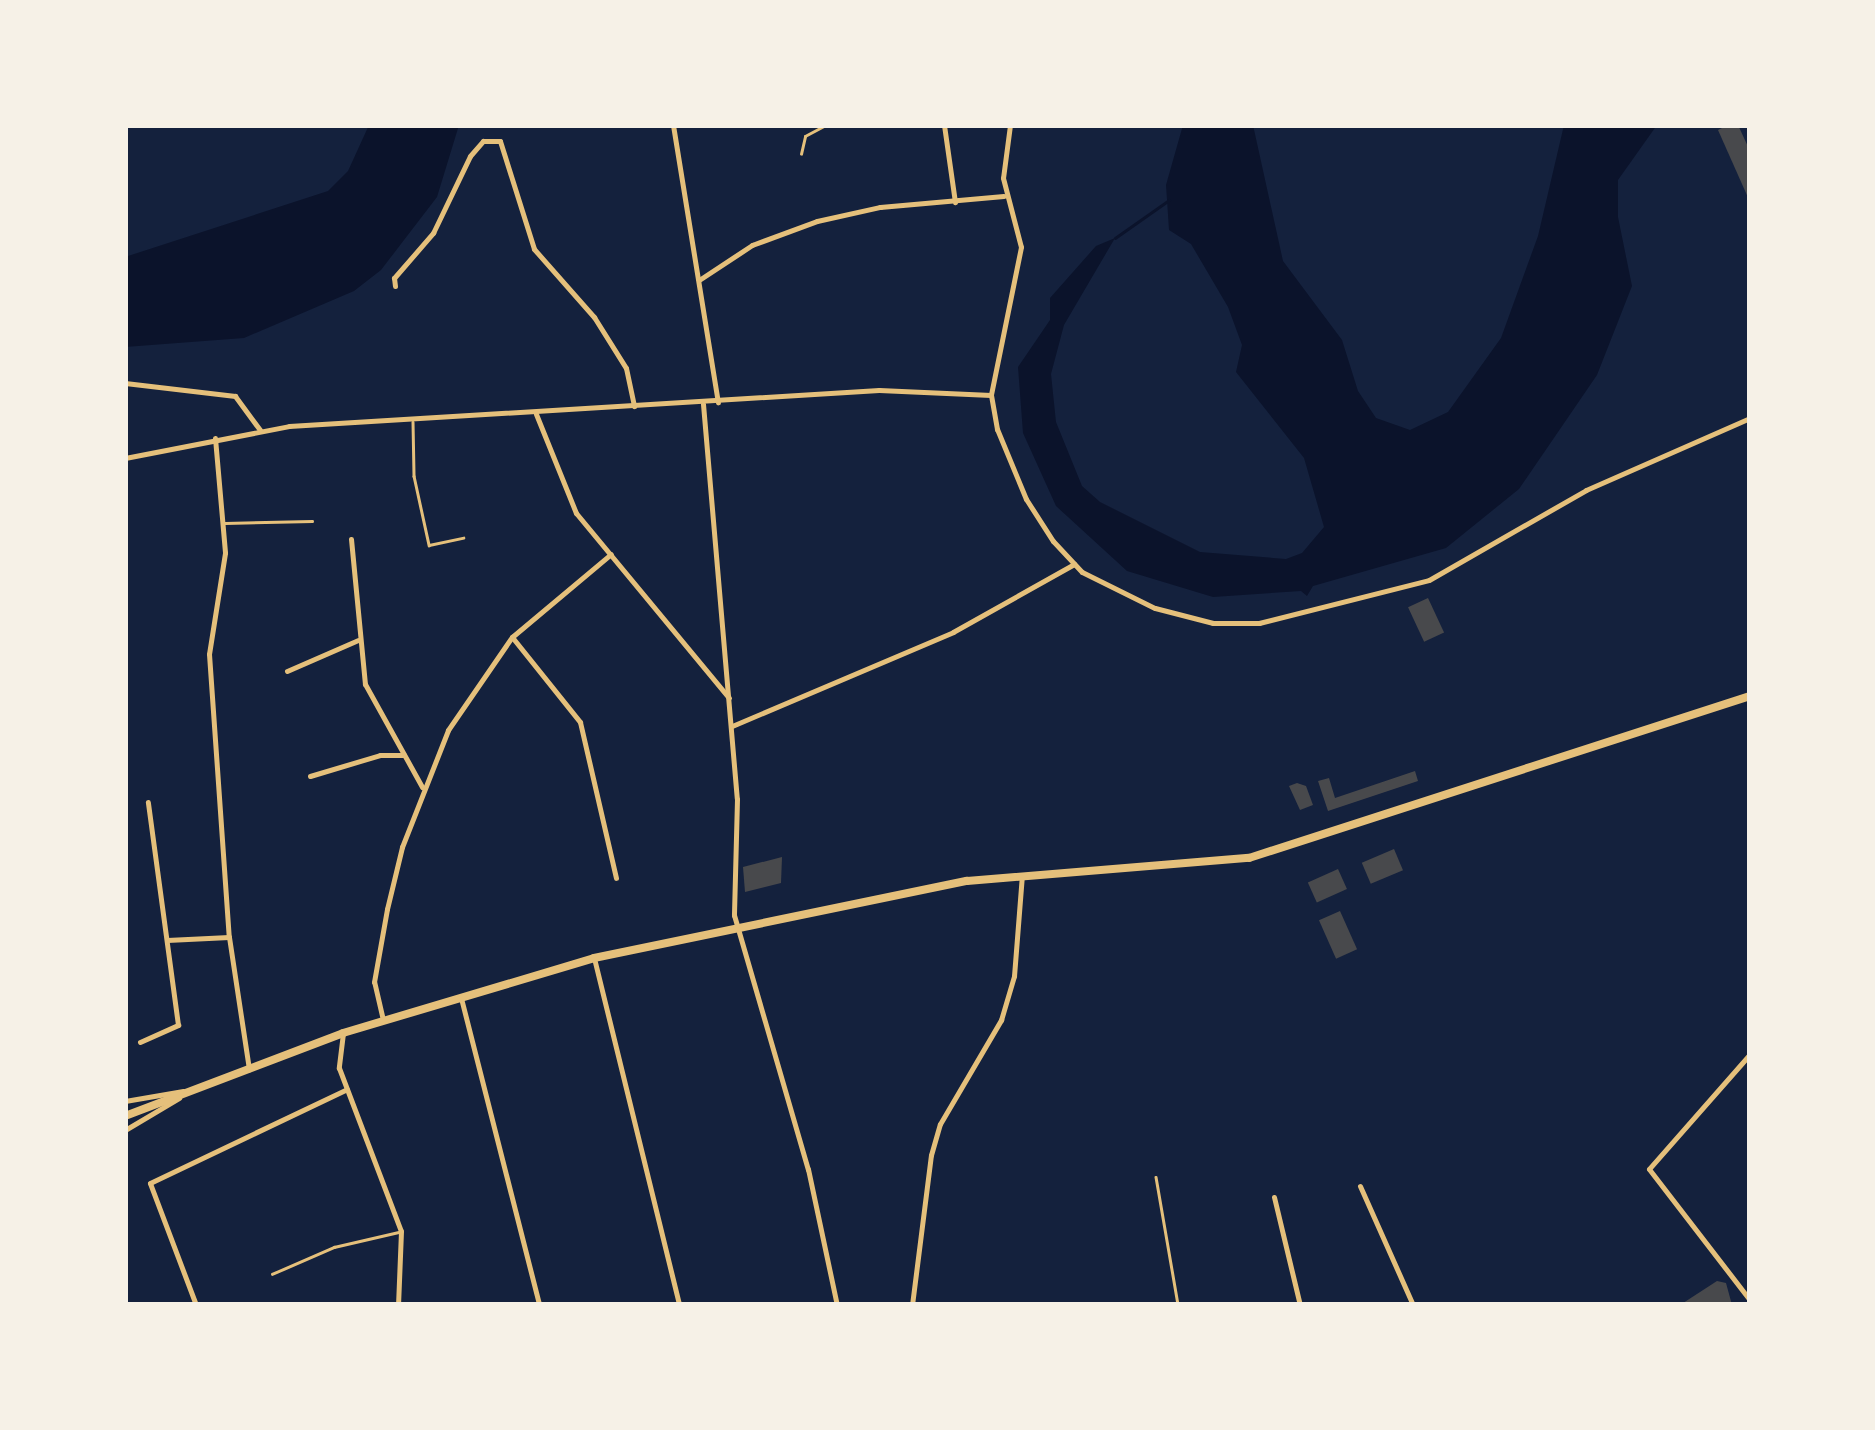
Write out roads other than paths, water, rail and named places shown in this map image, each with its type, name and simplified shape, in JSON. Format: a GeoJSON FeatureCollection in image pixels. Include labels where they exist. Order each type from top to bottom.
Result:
{"type":"FeatureCollection","features":[{"type":"Feature","properties":{"kind":"highway"},"geometry":{"type":"LineString","coordinates":[[125,1116],[342,1033],[594,958],[736,927],[1022,875],[1250,858],[1750,696]]}},
{"type":"Feature","properties":{"kind":"street"},"geometry":{"type":"LineString","coordinates":[[673,125],[718,402]]}},
{"type":"Feature","properties":{"kind":"street"},"geometry":{"type":"LineString","coordinates":[[944,125],[955,202]]}},
{"type":"Feature","properties":{"kind":"street"},"geometry":{"type":"LineString","coordinates":[[1010,125],[1003,142],[1005,196],[1021,247],[991,394],[1002,444],[1026,499],[1074,564],[1155,608],[1213,623],[1304,615],[1451,571],[1552,507],[1750,418]]}},
{"type":"Feature","properties":{"kind":"street"},"geometry":{"type":"LineString","coordinates":[[396,286],[394,278],[433,232],[470,156],[483,140],[500,141],[534,250],[594,317],[626,368],[634,406]]}},
{"type":"Feature","properties":{"kind":"street"},"geometry":{"type":"LineString","coordinates":[[699,280],[752,245],[817,221],[1005,196]]}},
{"type":"Feature","properties":{"kind":"street"},"geometry":{"type":"LineString","coordinates":[[125,383],[235,396],[260,430]]}},
{"type":"Feature","properties":{"kind":"street"},"geometry":{"type":"LineString","coordinates":[[125,458],[260,430],[880,390],[991,394]]}},
{"type":"Feature","properties":{"kind":"street"},"geometry":{"type":"LineString","coordinates":[[703,404],[732,726],[736,927],[808,1169],[837,1305]]}},
{"type":"Feature","properties":{"kind":"street"},"geometry":{"type":"LineString","coordinates":[[536,414],[576,512],[730,699]]}},
{"type":"Feature","properties":{"kind":"street"},"geometry":{"type":"LineString","coordinates":[[216,438],[225,522],[223,576],[208,630],[229,937],[249,1069]]}},
{"type":"Feature","properties":{"kind":"street"},"geometry":{"type":"LineString","coordinates":[[350,539],[365,684],[422,787]]}},
{"type":"Feature","properties":{"kind":"street"},"geometry":{"type":"LineString","coordinates":[[383,1020],[376,963],[422,787],[448,730],[512,637],[611,554]]}},
{"type":"Feature","properties":{"kind":"street"},"geometry":{"type":"LineString","coordinates":[[732,726],[953,632],[1074,564]]}},
{"type":"Feature","properties":{"kind":"street"},"geometry":{"type":"LineString","coordinates":[[512,637],[580,722],[616,878]]}},
{"type":"Feature","properties":{"kind":"street"},"geometry":{"type":"LineString","coordinates":[[287,671],[358,640]]}},
{"type":"Feature","properties":{"kind":"street"},"geometry":{"type":"LineString","coordinates":[[310,776],[380,755],[404,756]]}},
{"type":"Feature","properties":{"kind":"street"},"geometry":{"type":"LineString","coordinates":[[140,1042],[178,1025],[148,802]]}},
{"type":"Feature","properties":{"kind":"street"},"geometry":{"type":"LineString","coordinates":[[912,1305],[931,1155],[957,1090],[1000,1020],[1014,976],[1022,875]]}},
{"type":"Feature","properties":{"kind":"street"},"geometry":{"type":"LineString","coordinates":[[166,940],[229,937]]}},
{"type":"Feature","properties":{"kind":"street"},"geometry":{"type":"LineString","coordinates":[[594,958],[679,1305]]}},
{"type":"Feature","properties":{"kind":"street"},"geometry":{"type":"LineString","coordinates":[[460,995],[539,1305]]}},
{"type":"Feature","properties":{"kind":"street"},"geometry":{"type":"LineString","coordinates":[[342,1033],[339,1068],[401,1232],[398,1305]]}},
{"type":"Feature","properties":{"kind":"street"},"geometry":{"type":"LineString","coordinates":[[1750,1054],[1651,1163],[1650,1174],[1750,1300]]}},
{"type":"Feature","properties":{"kind":"street"},"geometry":{"type":"LineString","coordinates":[[196,1305],[150,1183],[347,1089]]}},
{"type":"Feature","properties":{"kind":"street"},"geometry":{"type":"LineString","coordinates":[[125,1101],[190,1092]]}},
{"type":"Feature","properties":{"kind":"street"},"geometry":{"type":"LineString","coordinates":[[125,1130],[190,1092]]}},
{"type":"Feature","properties":{"kind":"street"},"geometry":{"type":"LineString","coordinates":[[1360,1186],[1413,1305]]}},
{"type":"Feature","properties":{"kind":"street"},"geometry":{"type":"LineString","coordinates":[[1274,1196],[1300,1305]]}},
{"type":"Feature","properties":{"kind":"lane"},"geometry":{"type":"LineString","coordinates":[[801,154],[804,136],[826,125]]}},
{"type":"Feature","properties":{"kind":"lane"},"geometry":{"type":"LineString","coordinates":[[413,421],[414,476],[429,545],[463,538]]}},
{"type":"Feature","properties":{"kind":"lane"},"geometry":{"type":"LineString","coordinates":[[225,522],[312,521]]}},
{"type":"Feature","properties":{"kind":"lane"},"geometry":{"type":"LineString","coordinates":[[1156,1177],[1178,1305]]}},
{"type":"Feature","properties":{"kind":"lane"},"geometry":{"type":"LineString","coordinates":[[272,1274],[334,1247],[401,1232]]}},
{"type":"Feature","properties":{"kind":"water"},"geometry":{"type":"Polygon","coordinates":[[[369,125],[459,125],[437,197],[381,270],[354,291],[244,338],[125,347],[125,257],[328,191],[348,171],[369,125]]]}},
{"type":"Feature","properties":{"kind":"water"},"geometry":{"type":"Polygon","coordinates":[[[1183,125],[1253,125],[1283,261],[1342,340],[1358,391],[1376,418],[1410,430],[1448,412],[1501,338],[1538,236],[1564,125],[1657,125],[1618,180],[1618,217],[1632,286],[1597,375],[1519,489],[1446,548],[1313,586],[1307,596],[1301,591],[1213,597],[1127,571],[1056,506],[1023,433],[1018,367],[1050,320],[1050,298],[1096,246],[1115,238],[1064,325],[1051,374],[1056,422],[1082,486],[1100,502],[1200,552],[1286,559],[1302,553],[1324,527],[1304,458],[1236,372],[1242,345],[1228,307],[1191,244],[1169,230],[1166,185],[1183,125]]]}},
{"type":"Feature","properties":{"kind":"waterway"},"geometry":{"type":"LineString","coordinates":[[1115,238],[1169,200]]}}]}
